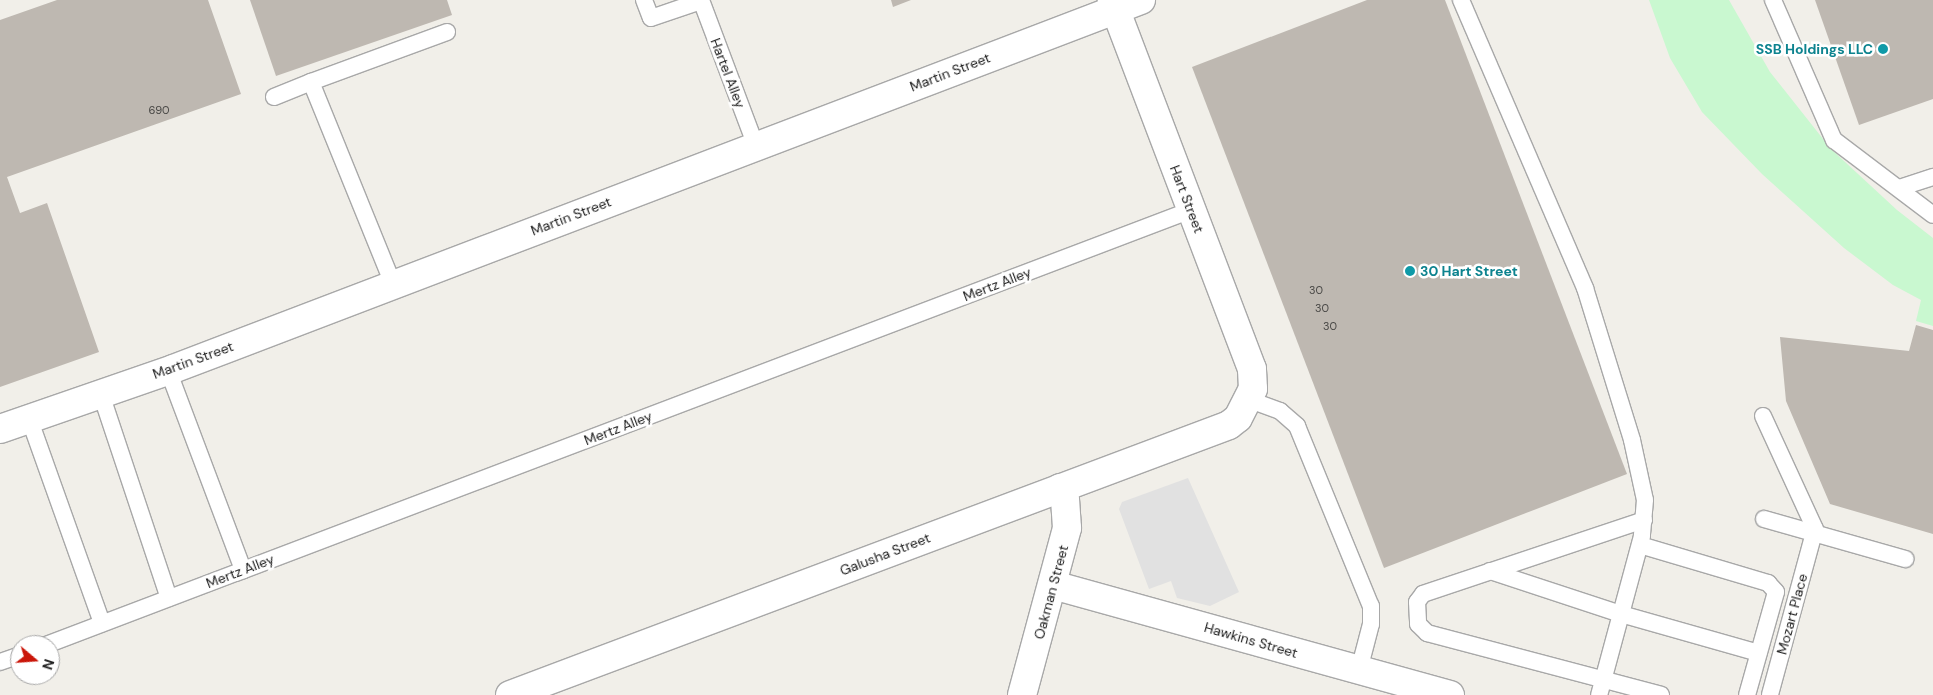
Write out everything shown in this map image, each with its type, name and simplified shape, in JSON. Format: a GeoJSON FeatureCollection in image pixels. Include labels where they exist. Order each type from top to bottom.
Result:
{"type":"FeatureCollection","features":[{"type":"Feature","properties":{"kind":"street","name":"Martin Street"},"geometry":{"type":"LineString","coordinates":[[0,429],[100,392],[168,370],[756,146],[1114,5],[1141,0]]}},
{"type":"Feature","properties":{"kind":"street","name":"Hart Street"},"geometry":{"type":"LineString","coordinates":[[1114,5],[1252,369],[1254,379],[1250,400]]}},
{"type":"Feature","properties":{"kind":"street","name":"Galusha Street"},"geometry":{"type":"LineString","coordinates":[[510,695],[1229,424],[1238,418],[1250,400]]}},
{"type":"Feature","properties":{"kind":"street","name":"Oakman Street"},"geometry":{"type":"LineString","coordinates":[[1022,695],[1067,528],[1065,500],[1060,488]]}},
{"type":"Feature","properties":{"kind":"street","name":"Hawkins Street"},"geometry":{"type":"LineString","coordinates":[[1053,585],[1450,695]]}},
{"type":"Feature","properties":{"kind":"lane"},"geometry":{"type":"LineString","coordinates":[[644,0],[651,18],[701,0]]}},
{"type":"Feature","properties":{"kind":"lane","name":"Hartel Alley"},"geometry":{"type":"LineString","coordinates":[[701,0],[756,146]]}},
{"type":"Feature","properties":{"kind":"lane"},"geometry":{"type":"LineString","coordinates":[[1461,0],[1585,288],[1632,440],[1646,500],[1640,545],[1599,695]]}},
{"type":"Feature","properties":{"kind":"lane"},"geometry":{"type":"LineString","coordinates":[[1773,0],[1834,140],[1933,215]]}},
{"type":"Feature","properties":{"kind":"lane"},"geometry":{"type":"LineString","coordinates":[[274,97],[446,32]]}},
{"type":"Feature","properties":{"kind":"lane"},"geometry":{"type":"LineString","coordinates":[[310,82],[393,284]]}},
{"type":"Feature","properties":{"kind":"lane"},"geometry":{"type":"LineString","coordinates":[[1899,188],[1933,177]]}},
{"type":"Feature","properties":{"kind":"lane","name":"Mertz Alley"},"geometry":{"type":"LineString","coordinates":[[60,640],[1191,210]]}},
{"type":"Feature","properties":{"kind":"lane"},"geometry":{"type":"LineString","coordinates":[[168,370],[243,570]]}},
{"type":"Feature","properties":{"kind":"lane"},"geometry":{"type":"LineString","coordinates":[[100,392],[169,598]]}},
{"type":"Feature","properties":{"kind":"lane"},"geometry":{"type":"LineString","coordinates":[[1250,400],[1280,411],[1296,426],[1345,543],[1372,615],[1359,670]]}},
{"type":"Feature","properties":{"kind":"lane"},"geometry":{"type":"LineString","coordinates":[[1763,416],[1814,525],[1814,534]]}},
{"type":"Feature","properties":{"kind":"lane"},"geometry":{"type":"LineString","coordinates":[[29,418],[102,623]]}},
{"type":"Feature","properties":{"kind":"lane"},"geometry":{"type":"LineString","coordinates":[[1764,519],[1905,559]]}},
{"type":"Feature","properties":{"kind":"lane"},"geometry":{"type":"LineString","coordinates":[[1644,520],[1423,594],[1417,602],[1418,624],[1427,633],[1661,695]]}},
{"type":"Feature","properties":{"kind":"lane","name":"Mozart Place"},"geometry":{"type":"LineString","coordinates":[[1770,695],[1814,534]]}},
{"type":"Feature","properties":{"kind":"lane"},"geometry":{"type":"LineString","coordinates":[[1640,545],[1768,583],[1776,592],[1776,600],[1747,695]]}},
{"type":"Feature","properties":{"kind":"lane"},"geometry":{"type":"LineString","coordinates":[[1490,571],[1621,614],[1760,653]]}},
{"type":"Feature","properties":{"kind":"green space"},"geometry":{"type":"Polygon","coordinates":[[[1649,0],[1729,0],[1770,72],[1831,149],[1897,210],[1933,238],[1933,326],[1916,321],[1921,300],[1893,285],[1844,248],[1762,174],[1702,112],[1670,58],[1649,0]]]}},
{"type":"Feature","properties":{"kind":"shaded area"},"geometry":{"type":"Polygon","coordinates":[[[1188,478],[1239,592],[1210,606],[1177,598],[1171,581],[1149,589],[1119,509],[1122,502],[1188,478]]]}},
{"type":"Feature","properties":{"kind":"building"},"geometry":{"type":"Polygon","coordinates":[[[57,0],[208,0],[241,94],[7,177],[20,213],[47,203],[99,352],[0,387],[0,20],[57,0]]]}},
{"type":"Feature","properties":{"kind":"building"},"geometry":{"type":"Polygon","coordinates":[[[250,0],[447,0],[452,15],[276,76],[250,0]]]}},
{"type":"Feature","properties":{"kind":"building"},"geometry":{"type":"Polygon","coordinates":[[[891,0],[911,0],[893,7],[891,0]]]}},
{"type":"Feature","properties":{"kind":"building","name":"30 Hart Street"},"geometry":{"type":"Polygon","coordinates":[[[1367,0],[1445,0],[1627,474],[1384,568],[1192,67],[1367,0]]]}},
{"type":"Feature","properties":{"kind":"building","name":"SSB Holdings LLC"},"geometry":{"type":"Polygon","coordinates":[[[1815,0],[1933,0],[1933,99],[1859,125],[1815,0]]]}},
{"type":"Feature","properties":{"kind":"building"},"geometry":{"type":"Polygon","coordinates":[[[1916,325],[1933,330],[1933,534],[1830,504],[1786,401],[1780,337],[1909,351],[1916,325]]]}},
{"type":"Feature","properties":{"kind":"place","name":"SSB Holdings LLC"},"geometry":{"type":"Point","coordinates":[1883,49]}},
{"type":"Feature","properties":{"kind":"place","name":"30 Hart Street"},"geometry":{"type":"Point","coordinates":[1410,271]}}]}
